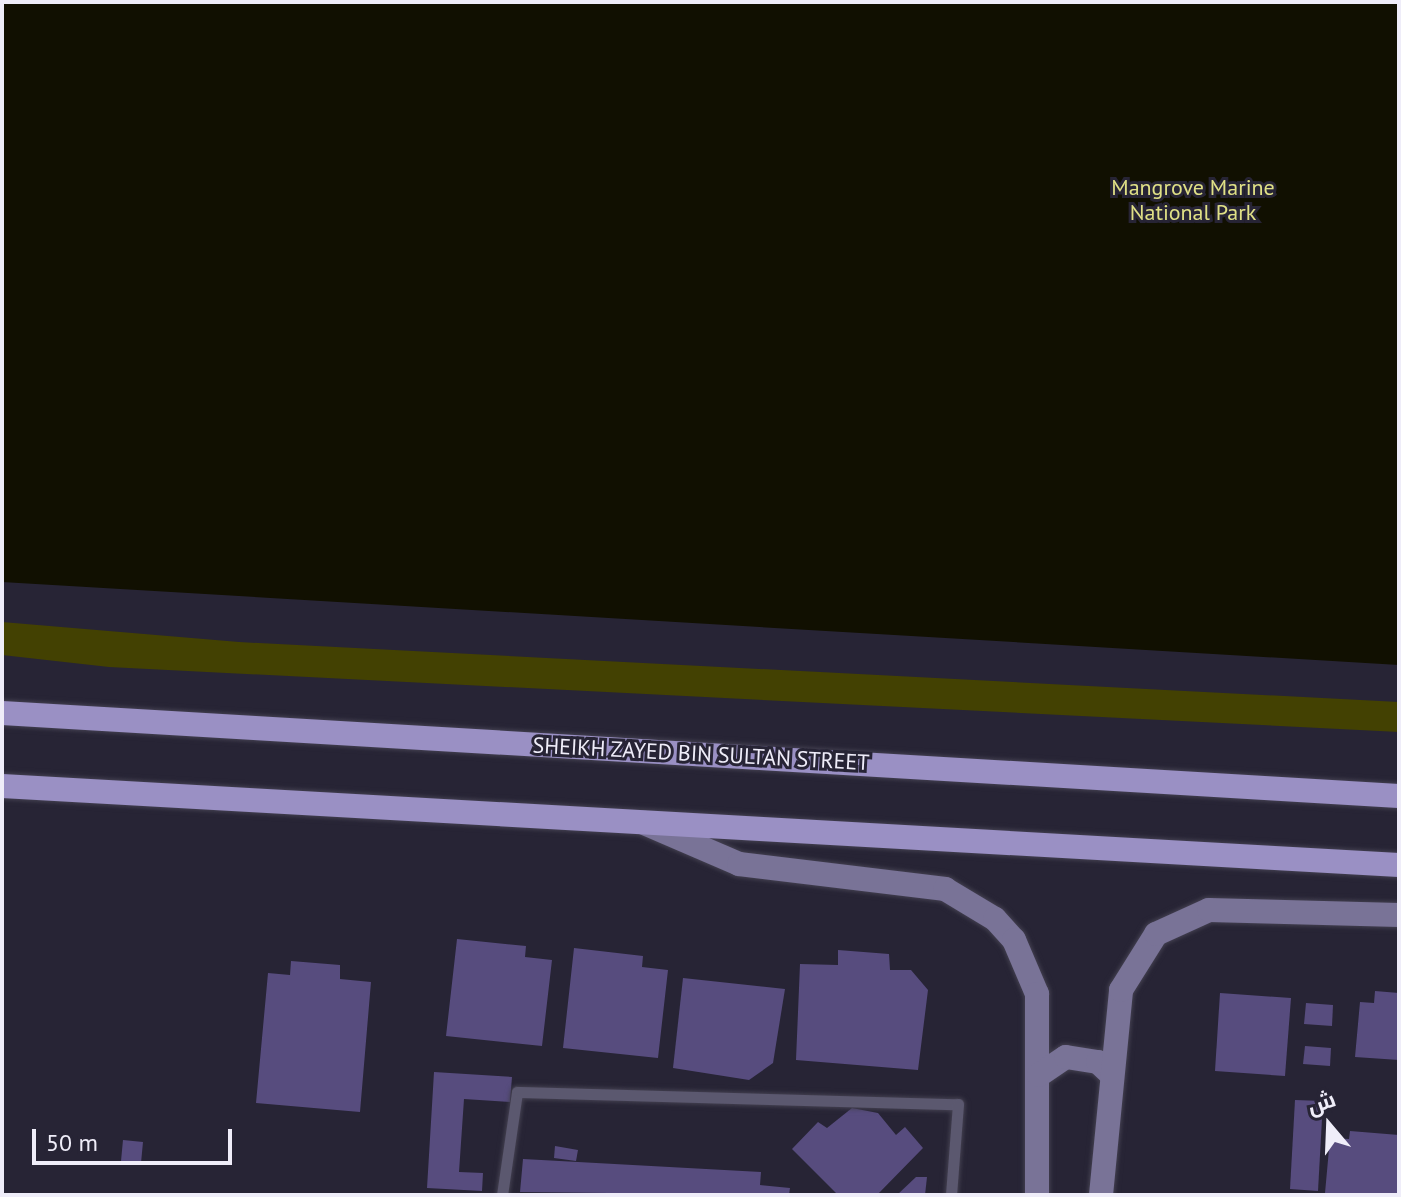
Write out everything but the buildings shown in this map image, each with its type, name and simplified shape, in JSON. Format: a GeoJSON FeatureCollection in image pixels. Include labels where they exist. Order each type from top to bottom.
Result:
{"type":"FeatureCollection","features":[{"type":"Feature","properties":{"kind":"highway","name":"SHEIKH ZAYED BIN SULTAN STREET"},"geometry":{"type":"LineString","coordinates":[[2,713],[1399,796]]}},
{"type":"Feature","properties":{"kind":"highway"},"geometry":{"type":"LineString","coordinates":[[2,786],[1399,865]]}},
{"type":"Feature","properties":{"kind":"main road"},"geometry":{"type":"LineString","coordinates":[[644,823],[739,864],[917,883],[971,901],[1014,940],[1029,966],[1040,1022],[1037,1195]]}},
{"type":"Feature","properties":{"kind":"main road"},"geometry":{"type":"LineString","coordinates":[[1101,1195],[1110,1073],[1126,974],[1143,947],[1172,923],[1209,910],[1399,915]]}},
{"type":"Feature","properties":{"kind":"main road"},"geometry":{"type":"LineString","coordinates":[[1039,1075],[1066,1057],[1098,1062],[1110,1073]]}},
{"type":"Feature","properties":{"kind":"lane"},"geometry":{"type":"LineString","coordinates":[[502,1195],[517,1092],[958,1104],[951,1195]]}},
{"type":"Feature","properties":{"kind":"shaded area"},"geometry":{"type":"Polygon","coordinates":[[[2,2],[1399,2],[1399,665],[2,582],[2,2]]]}},
{"type":"Feature","properties":{"kind":"shaded area"},"geometry":{"type":"Polygon","coordinates":[[[2,622],[239,642],[1399,702],[1399,732],[109,667],[2,655],[2,622]]]}},
{"type":"Feature","properties":{"kind":"park label","name":"Mangrove Marine National Park"},"geometry":{"type":"Point","coordinates":[1193,200]}}]}
